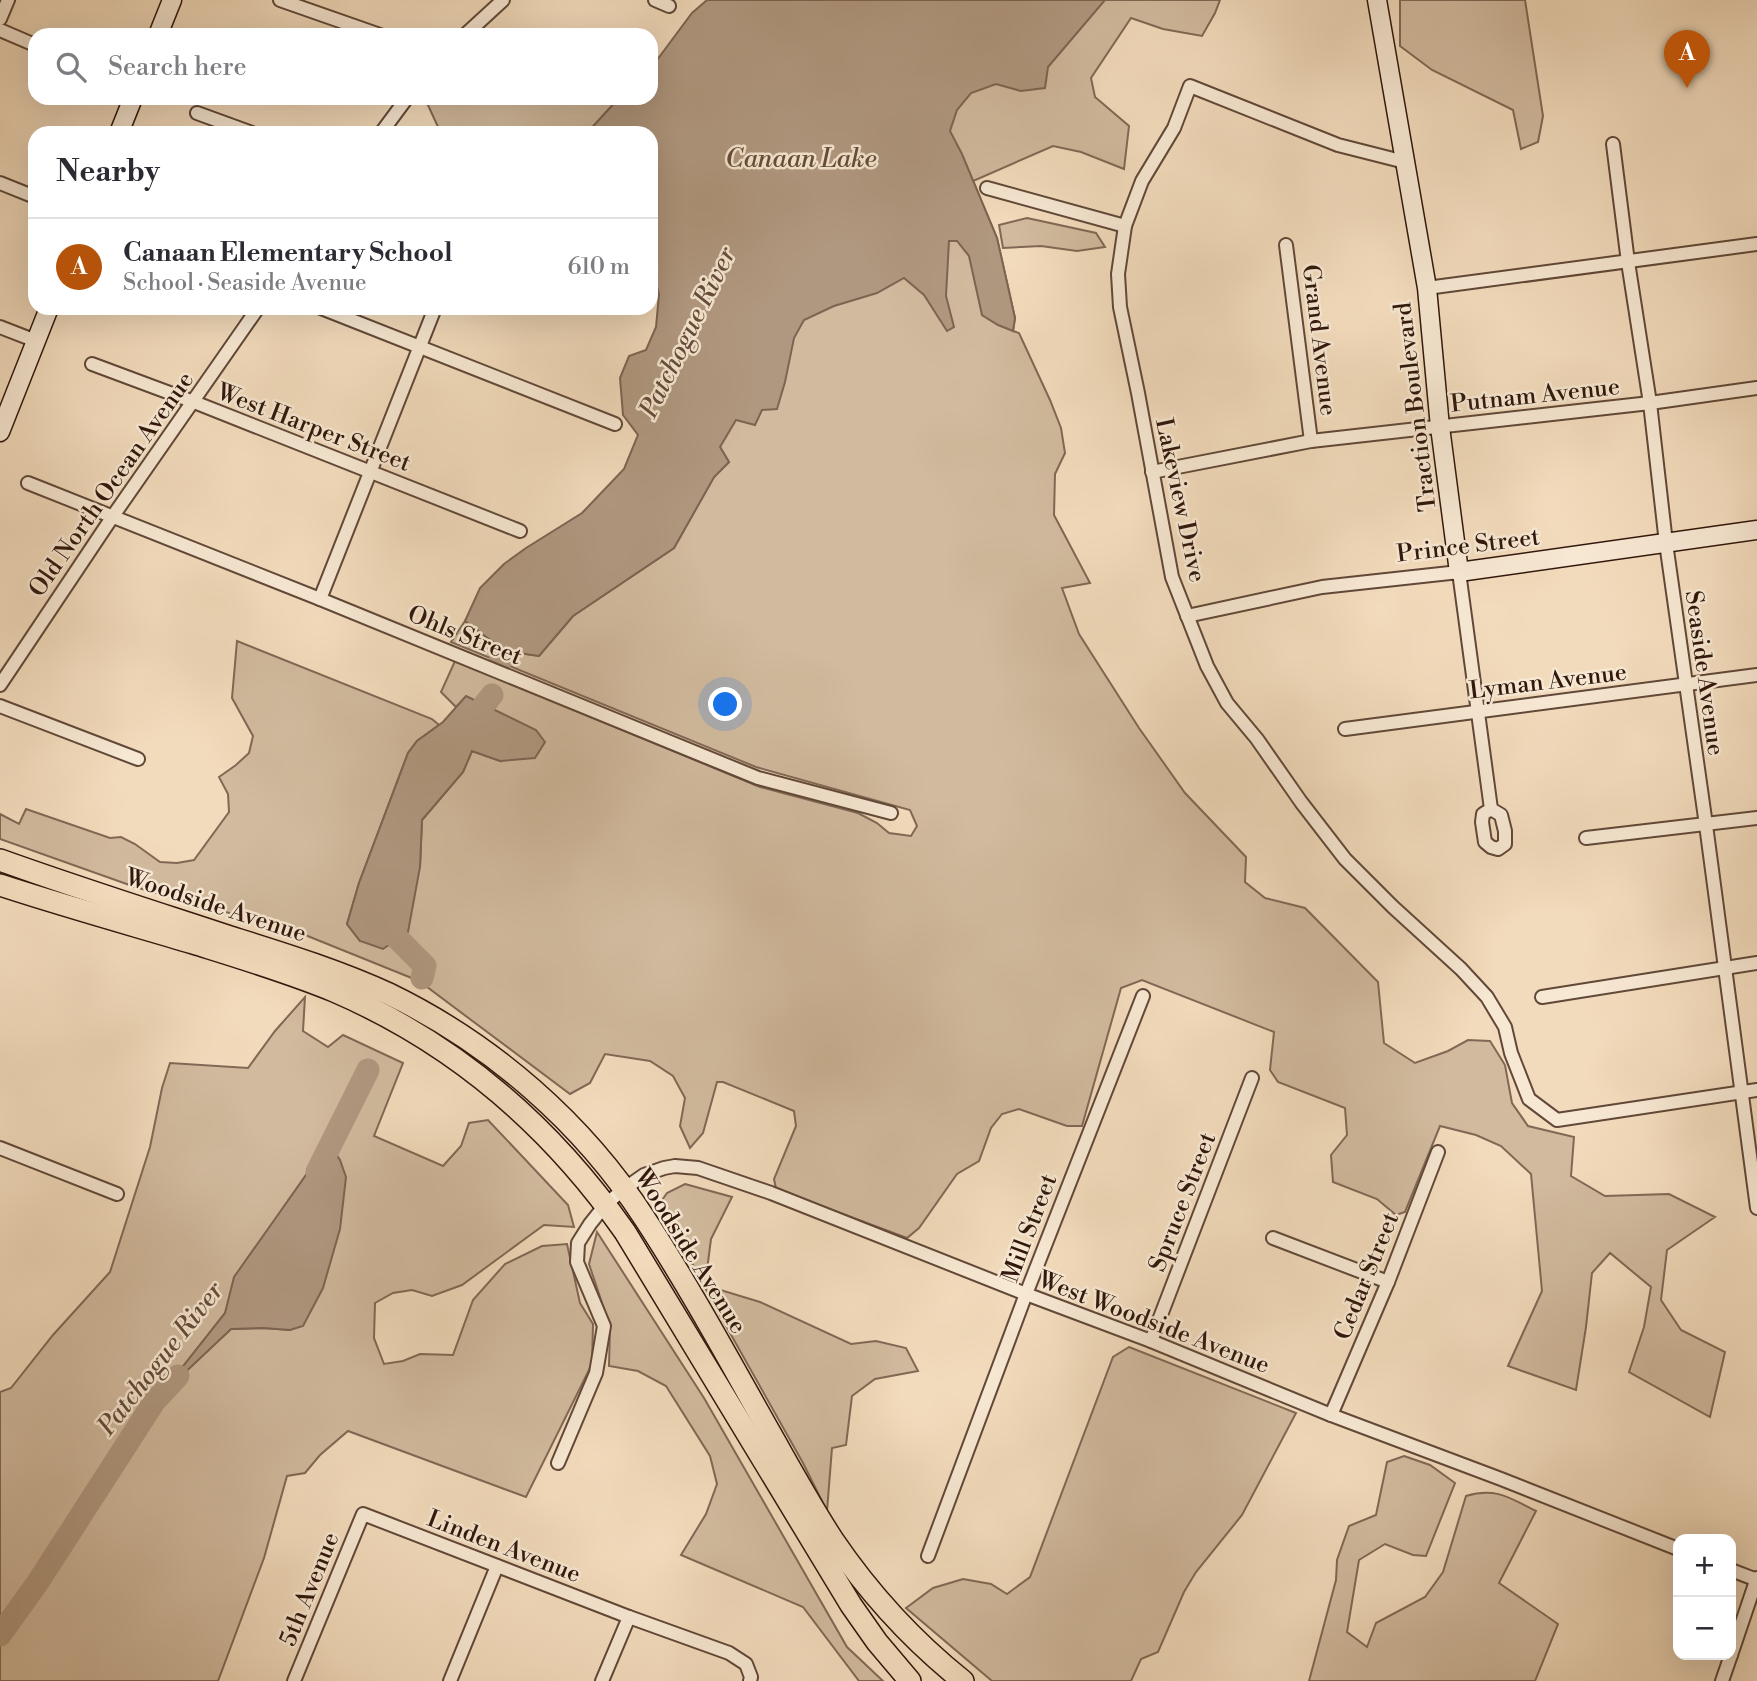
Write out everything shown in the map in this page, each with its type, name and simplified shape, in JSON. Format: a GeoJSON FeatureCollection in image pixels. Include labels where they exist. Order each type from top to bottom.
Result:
{"type":"FeatureCollection","features":[{"type":"Feature","properties":{"kind":"main road","name":"Woodside Avenue"},"geometry":{"type":"LineString","coordinates":[[0,860],[314,964],[369,986],[450,1029],[488,1055],[558,1113],[592,1149],[615,1196],[625,1232],[845,1595],[877,1642],[910,1681]]}},
{"type":"Feature","properties":{"kind":"main road","name":"Woodside Avenue"},"geometry":{"type":"LineString","coordinates":[[0,885],[272,968],[337,992],[387,1017],[444,1052],[508,1099],[557,1146],[644,1218],[834,1540],[891,1613],[963,1681]]}},
{"type":"Feature","properties":{"kind":"street"},"geometry":{"type":"LineString","coordinates":[[0,19],[8,0]]}},
{"type":"Feature","properties":{"kind":"street"},"geometry":{"type":"LineString","coordinates":[[161,28],[172,0]]}},
{"type":"Feature","properties":{"kind":"street"},"geometry":{"type":"LineString","coordinates":[[280,0],[300,4],[362,28]]}},
{"type":"Feature","properties":{"kind":"street"},"geometry":{"type":"LineString","coordinates":[[473,28],[503,0]]}},
{"type":"Feature","properties":{"kind":"street"},"geometry":{"type":"LineString","coordinates":[[655,0],[669,6]]}},
{"type":"Feature","properties":{"kind":"street","name":"Traction Boulevard"},"geometry":{"type":"LineString","coordinates":[[1377,0],[1427,288],[1440,427],[1491,810]]}},
{"type":"Feature","properties":{"kind":"street"},"geometry":{"type":"LineString","coordinates":[[0,30],[28,42]]}},
{"type":"Feature","properties":{"kind":"street","name":"Lakeview Drive"},"geometry":{"type":"LineString","coordinates":[[1405,162],[1338,145],[1190,86],[1174,128],[1142,181],[1125,226],[1118,274],[1120,307],[1172,577],[1207,666],[1227,703],[1257,739],[1345,859],[1487,997],[1505,1027],[1511,1053],[1530,1099],[1557,1120],[1742,1092]]}},
{"type":"Feature","properties":{"kind":"street"},"geometry":{"type":"LineString","coordinates":[[121,126],[130,105]]}},
{"type":"Feature","properties":{"kind":"street"},"geometry":{"type":"LineString","coordinates":[[386,126],[402,105]]}},
{"type":"Feature","properties":{"kind":"street"},"geometry":{"type":"LineString","coordinates":[[197,113],[232,126]]}},
{"type":"Feature","properties":{"kind":"street","name":"Seaside Avenue"},"geometry":{"type":"LineString","coordinates":[[1613,144],[1757,1208]]}},
{"type":"Feature","properties":{"kind":"street"},"geometry":{"type":"LineString","coordinates":[[0,183],[28,194]]}},
{"type":"Feature","properties":{"kind":"street"},"geometry":{"type":"LineString","coordinates":[[987,188],[1125,226]]}},
{"type":"Feature","properties":{"kind":"street"},"geometry":{"type":"LineString","coordinates":[[1427,288],[1757,244]]}},
{"type":"Feature","properties":{"kind":"street","name":"Grand Avenue"},"geometry":{"type":"LineString","coordinates":[[1286,245],[1311,441]]}},
{"type":"Feature","properties":{"kind":"street"},"geometry":{"type":"LineString","coordinates":[[0,432],[46,315]]}},
{"type":"Feature","properties":{"kind":"street","name":"Old North Ocean Avenue"},"geometry":{"type":"LineString","coordinates":[[0,685],[113,516],[253,315]]}},
{"type":"Feature","properties":{"kind":"street"},"geometry":{"type":"LineString","coordinates":[[339,315],[615,424]]}},
{"type":"Feature","properties":{"kind":"street"},"geometry":{"type":"LineString","coordinates":[[320,598],[432,315]]}},
{"type":"Feature","properties":{"kind":"street"},"geometry":{"type":"LineString","coordinates":[[0,327],[36,341]]}},
{"type":"Feature","properties":{"kind":"street","name":"West Harper Street"},"geometry":{"type":"LineString","coordinates":[[92,364],[520,531]]}},
{"type":"Feature","properties":{"kind":"street","name":"Putnam Avenue"},"geometry":{"type":"LineString","coordinates":[[1152,472],[1311,441],[1650,403],[1757,388]]}},
{"type":"Feature","properties":{"kind":"street","name":"Ohls Street"},"geometry":{"type":"LineString","coordinates":[[27,483],[320,598],[758,779],[891,813]]}},
{"type":"Feature","properties":{"kind":"street","name":"Prince Street"},"geometry":{"type":"LineString","coordinates":[[1187,616],[1322,587],[1459,572],[1757,530]]}},
{"type":"Feature","properties":{"kind":"street","name":"Lyman Avenue"},"geometry":{"type":"LineString","coordinates":[[1345,729],[1757,675]]}},
{"type":"Feature","properties":{"kind":"street"},"geometry":{"type":"LineString","coordinates":[[0,706],[138,759]]}},
{"type":"Feature","properties":{"kind":"street"},"geometry":{"type":"LineString","coordinates":[[1586,838],[1757,818]]}},
{"type":"Feature","properties":{"kind":"street"},"geometry":{"type":"LineString","coordinates":[[1542,997],[1757,963]]}},
{"type":"Feature","properties":{"kind":"street","name":"Mill Street"},"geometry":{"type":"LineString","coordinates":[[928,1556],[1026,1294],[1143,996]]}},
{"type":"Feature","properties":{"kind":"street","name":"Spruce Street"},"geometry":{"type":"LineString","coordinates":[[1151,1341],[1252,1078]]}},
{"type":"Feature","properties":{"kind":"street"},"geometry":{"type":"LineString","coordinates":[[1742,1092],[1757,1090]]}},
{"type":"Feature","properties":{"kind":"street"},"geometry":{"type":"LineString","coordinates":[[0,1148],[117,1194]]}},
{"type":"Feature","properties":{"kind":"street","name":"Cedar Street"},"geometry":{"type":"LineString","coordinates":[[1331,1415],[1388,1283],[1438,1152]]}},
{"type":"Feature","properties":{"kind":"street","name":"West Woodside Avenue"},"geometry":{"type":"LineString","coordinates":[[615,1196],[644,1175],[664,1168],[698,1168],[771,1193],[1673,1547]]}},
{"type":"Feature","properties":{"kind":"street"},"geometry":{"type":"LineString","coordinates":[[558,1463],[596,1373],[604,1326],[577,1262],[578,1243],[615,1196]]}},
{"type":"Feature","properties":{"kind":"street"},"geometry":{"type":"LineString","coordinates":[[1273,1237],[1388,1283]]}},
{"type":"Feature","properties":{"kind":"street","name":"Linden Avenue"},"geometry":{"type":"LineString","coordinates":[[363,1514],[729,1653],[746,1664],[750,1681]]}},
{"type":"Feature","properties":{"kind":"street","name":"5th Avenue"},"geometry":{"type":"LineString","coordinates":[[294,1681],[363,1514]]}},
{"type":"Feature","properties":{"kind":"street"},"geometry":{"type":"LineString","coordinates":[[450,1681],[496,1566]]}},
{"type":"Feature","properties":{"kind":"street"},"geometry":{"type":"LineString","coordinates":[[1736,1572],[1757,1579],[1736,1640]]}},
{"type":"Feature","properties":{"kind":"street"},"geometry":{"type":"LineString","coordinates":[[602,1681],[629,1617]]}},
{"type":"Feature","properties":{"kind":"street"},"geometry":{"type":"LineString","coordinates":[[1722,1681],[1729,1660]]}},
{"type":"Feature","properties":{"kind":"shaded area"},"geometry":{"type":"Polygon","coordinates":[[[1007,0],[1220,0],[1202,36],[1163,29],[1131,18],[1091,78],[1095,97],[1129,126],[1124,169],[1081,152],[1053,146],[973,181],[997,238],[1015,318],[1013,331],[1019,333],[1061,428],[1065,453],[1055,474],[1054,515],[1090,583],[1062,588],[1079,634],[1139,728],[1185,793],[1246,857],[1245,882],[1265,898],[1305,908],[1378,982],[1384,1043],[1415,1063],[1448,1051],[1468,1040],[1490,1041],[1505,1065],[1512,1103],[1528,1126],[1574,1137],[1571,1176],[1605,1196],[1669,1194],[1715,1217],[1667,1250],[1661,1300],[1681,1330],[1725,1352],[1710,1417],[1629,1372],[1644,1327],[1651,1287],[1610,1253],[1592,1273],[1576,1390],[1508,1366],[1542,1291],[1531,1174],[1501,1146],[1476,1135],[1440,1126],[1405,1212],[1396,1215],[1377,1199],[1333,1182],[1331,1155],[1347,1135],[1345,1108],[1278,1082],[1270,1070],[1274,1032],[1142,980],[1121,988],[1082,1126],[1067,1126],[1019,1109],[1002,1114],[991,1128],[979,1161],[957,1174],[919,1228],[907,1238],[776,1189],[774,1179],[796,1126],[794,1111],[723,1082],[717,1082],[703,1133],[690,1148],[680,1126],[685,1098],[673,1076],[650,1061],[605,1054],[590,1083],[570,1094],[419,981],[248,912],[240,916],[135,887],[0,839],[0,814],[19,824],[26,809],[110,838],[121,837],[160,862],[194,860],[229,812],[228,794],[219,777],[249,753],[253,736],[232,698],[237,641],[432,719],[439,725],[417,741],[408,753],[359,883],[347,924],[360,941],[420,867],[422,820],[463,772],[472,751],[500,761],[466,697],[456,707],[441,692],[455,661],[760,787],[858,813],[889,833],[911,836],[917,826],[910,810],[756,767],[451,642],[465,621],[505,651],[539,656],[573,616],[674,548],[714,477],[729,462],[720,447],[728,397],[1007,0]]]}},
{"type":"Feature","properties":{"kind":"shaded area"},"geometry":{"type":"Polygon","coordinates":[[[1400,0],[1525,0],[1543,116],[1538,142],[1521,149],[1513,110],[1432,70],[1400,46],[1400,0]]]}},
{"type":"Feature","properties":{"kind":"shaded area"},"geometry":{"type":"Polygon","coordinates":[[[428,105],[613,105],[593,126],[438,126],[428,105]]]}},
{"type":"Feature","properties":{"kind":"shaded area"},"geometry":{"type":"Polygon","coordinates":[[[1027,218],[1096,233],[1105,247],[1077,251],[1041,246],[1003,248],[999,225],[1027,218]]]}},
{"type":"Feature","properties":{"kind":"shaded area"},"geometry":{"type":"Polygon","coordinates":[[[305,997],[303,1031],[328,1047],[343,1035],[403,1063],[374,1136],[443,1166],[461,1146],[469,1123],[488,1120],[568,1205],[574,1227],[544,1225],[462,1285],[432,1296],[412,1290],[393,1293],[375,1303],[374,1338],[384,1364],[403,1361],[420,1354],[453,1355],[473,1300],[505,1264],[542,1246],[567,1244],[580,1303],[593,1324],[592,1364],[526,1497],[348,1431],[320,1455],[305,1473],[287,1476],[264,1558],[218,1681],[0,1681],[0,1392],[11,1388],[53,1335],[110,1272],[150,1147],[170,1063],[248,1068],[275,1031],[305,997]],[[330,1146],[283,1208],[225,1313],[162,1393],[231,1329],[290,1330],[330,1146]]]}},
{"type":"Feature","properties":{"kind":"shaded area"},"geometry":{"type":"Polygon","coordinates":[[[685,1184],[732,1197],[711,1239],[707,1270],[717,1289],[760,1302],[851,1344],[876,1341],[906,1348],[918,1371],[875,1379],[852,1396],[846,1445],[832,1448],[827,1511],[660,1203],[667,1193],[685,1184]]]}},
{"type":"Feature","properties":{"kind":"shaded area"},"geometry":{"type":"Polygon","coordinates":[[[597,1232],[704,1398],[847,1647],[883,1681],[859,1681],[803,1607],[681,1555],[706,1514],[717,1484],[710,1456],[666,1386],[638,1371],[609,1366],[610,1327],[589,1264],[597,1232]]]}},
{"type":"Feature","properties":{"kind":"shaded area"},"geometry":{"type":"Polygon","coordinates":[[[1129,1347],[1296,1413],[1242,1515],[1196,1572],[1184,1592],[1158,1652],[1141,1659],[1131,1681],[992,1681],[906,1608],[933,1588],[963,1579],[991,1584],[1007,1594],[1030,1577],[1113,1357],[1129,1347]]]}},
{"type":"Feature","properties":{"kind":"shaded area"},"geometry":{"type":"Polygon","coordinates":[[[1404,1456],[1430,1465],[1455,1483],[1426,1556],[1413,1555],[1385,1544],[1359,1560],[1347,1632],[1367,1647],[1376,1623],[1425,1597],[1443,1572],[1466,1496],[1486,1493],[1502,1495],[1536,1511],[1499,1583],[1558,1624],[1535,1681],[1309,1681],[1336,1580],[1337,1560],[1349,1526],[1376,1515],[1387,1462],[1404,1456]]]}},
{"type":"Feature","properties":{"kind":"water","name":"Canaan Lake"},"geometry":{"type":"Polygon","coordinates":[[[707,0],[1105,0],[1048,67],[1045,88],[1021,91],[996,84],[971,93],[957,110],[950,131],[997,238],[1015,318],[1013,331],[982,315],[969,256],[957,241],[949,241],[946,296],[954,327],[947,331],[924,295],[904,278],[877,293],[834,306],[804,320],[794,338],[777,409],[762,410],[755,425],[736,420],[720,447],[729,462],[714,477],[674,548],[573,616],[539,656],[505,651],[465,621],[480,588],[504,564],[582,513],[624,469],[638,435],[623,415],[620,378],[629,356],[646,350],[658,315],[658,126],[593,126],[613,105],[658,105],[658,59],[692,13],[707,0]]]}},
{"type":"Feature","properties":{"kind":"water"},"geometry":{"type":"Polygon","coordinates":[[[466,696],[536,730],[545,742],[535,758],[500,761],[472,751],[463,772],[422,820],[420,867],[408,932],[383,949],[360,941],[347,924],[359,883],[408,753],[417,741],[443,722],[466,696]]]}},
{"type":"Feature","properties":{"kind":"water"},"geometry":{"type":"Polygon","coordinates":[[[330,1145],[340,1160],[346,1177],[340,1229],[323,1288],[303,1326],[290,1330],[231,1329],[158,1398],[225,1313],[234,1277],[330,1145]]]}},
{"type":"Feature","properties":{"kind":"waterway","name":"Patchogue River"},"geometry":{"type":"LineString","coordinates":[[500,662],[518,623]]}},
{"type":"Feature","properties":{"kind":"waterway","name":"Patchogue River"},"geometry":{"type":"LineString","coordinates":[[466,728],[492,695]]}},
{"type":"Feature","properties":{"kind":"waterway","name":"Patchogue River"},"geometry":{"type":"LineString","coordinates":[[388,914],[385,926],[425,966],[422,978]]}},
{"type":"Feature","properties":{"kind":"waterway","name":"Patchogue River"},"geometry":{"type":"LineString","coordinates":[[317,1172],[368,1070]]}},
{"type":"Feature","properties":{"kind":"waterway","name":"Patchogue River"},"geometry":{"type":"LineString","coordinates":[[0,1635],[38,1582],[154,1402],[178,1376]]}},
{"type":"Feature","properties":{"kind":"place","name":"Canaan Elementary School"},"geometry":{"type":"Point","coordinates":[1687,88]}}]}
